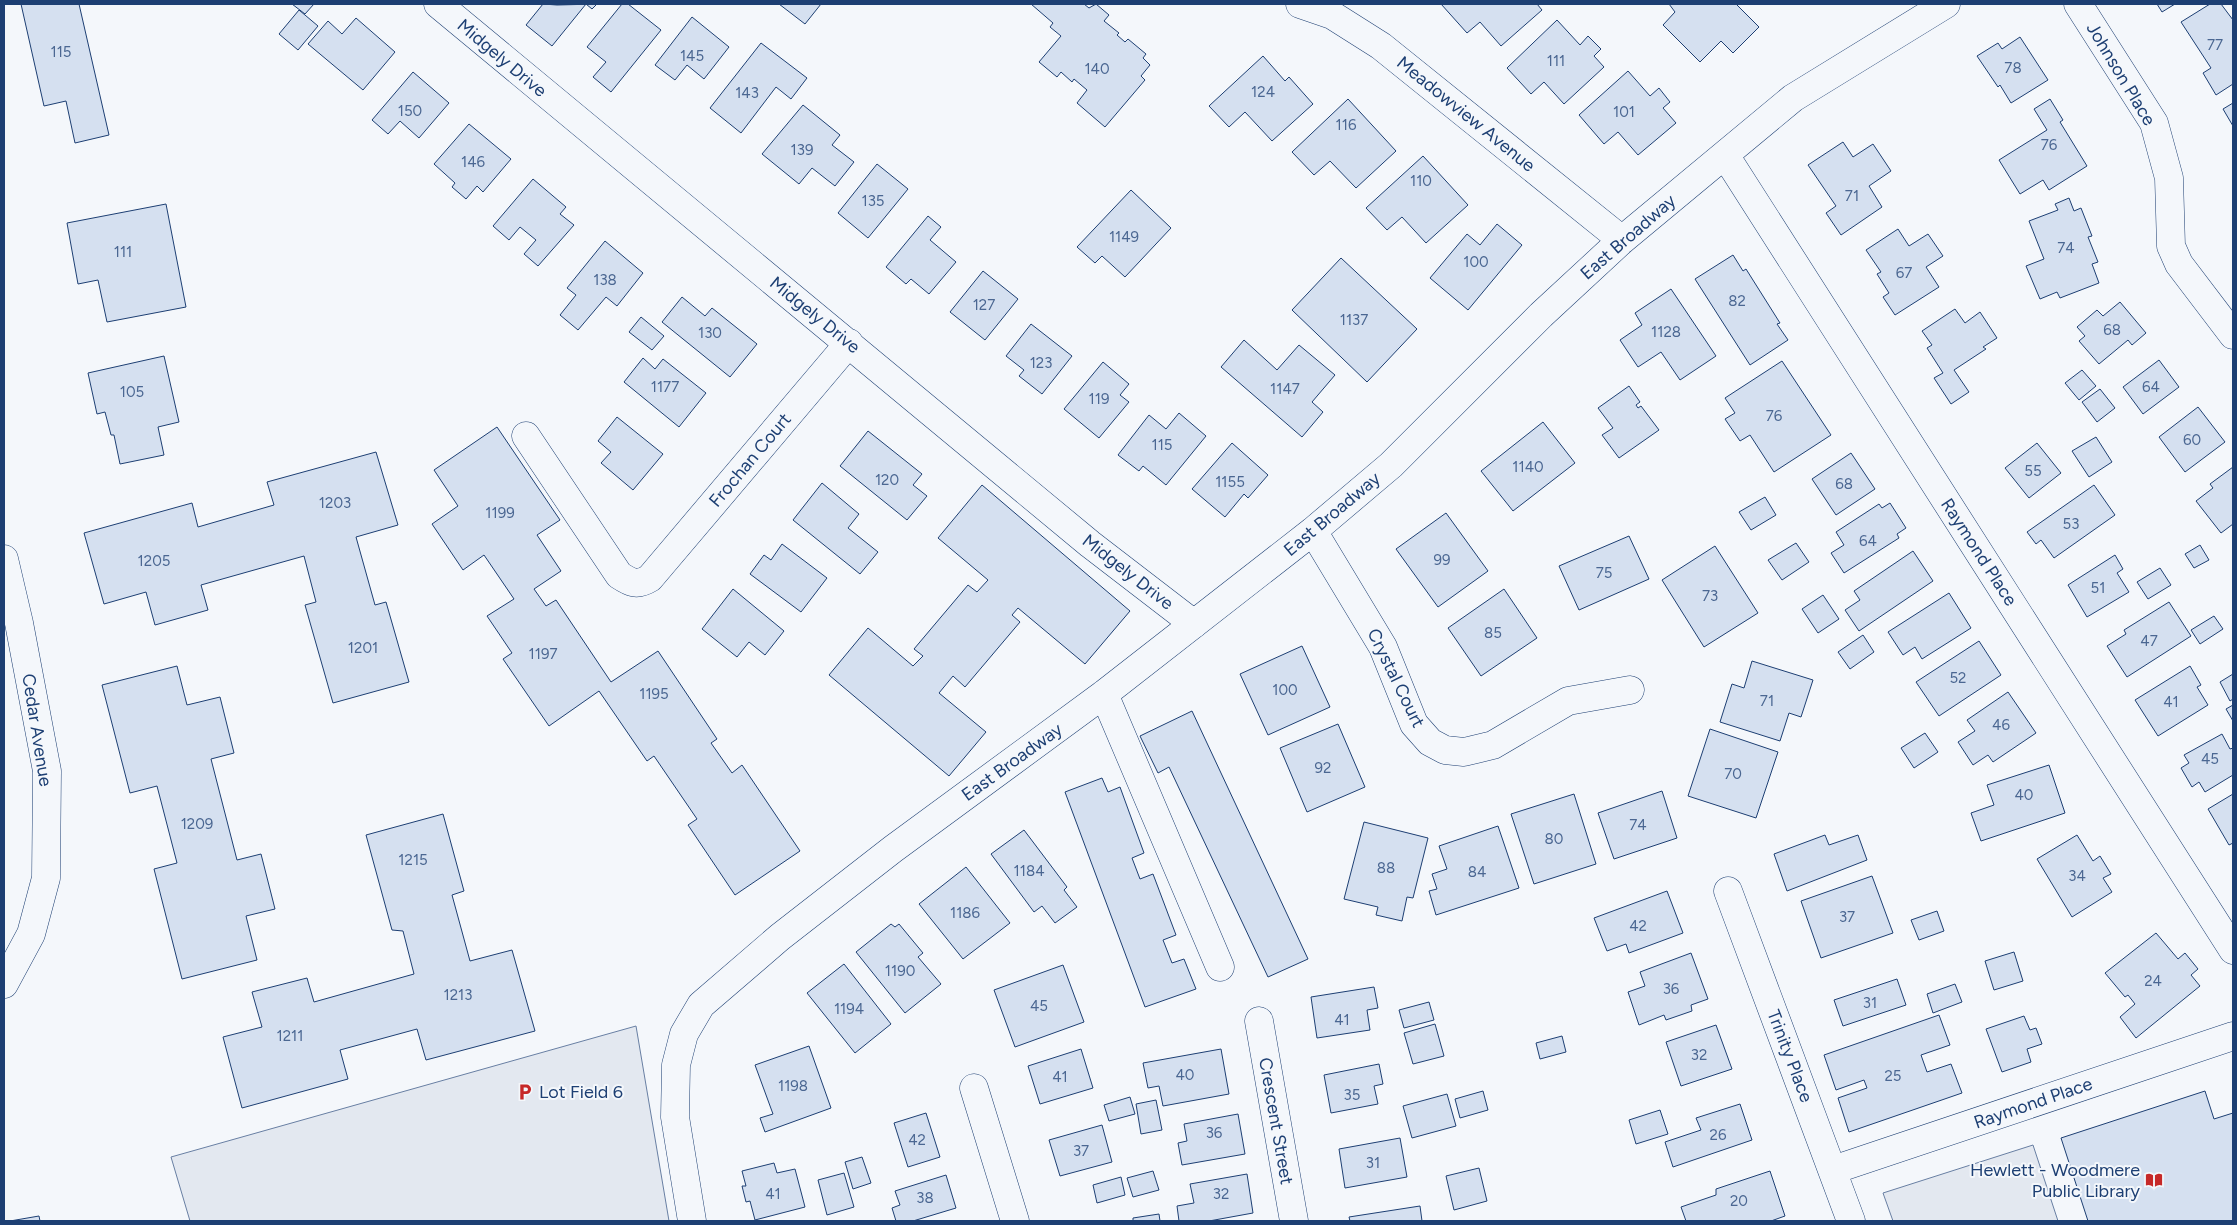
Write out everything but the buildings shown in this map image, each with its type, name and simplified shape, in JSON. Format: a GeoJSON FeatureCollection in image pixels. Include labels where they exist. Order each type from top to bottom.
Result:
{"type":"FeatureCollection","features":[{"type":"Feature","properties":{"kind":"street","name":"Midgely Drive"},"geometry":{"type":"LineString","coordinates":[[438,4],[1090,544],[1194,624]]}},
{"type":"Feature","properties":{"kind":"street","name":"Meadowview Avenue"},"geometry":{"type":"LineString","coordinates":[[1300,4],[1332,16],[1381,46],[1622,240]]}},
{"type":"Feature","properties":{"kind":"street","name":"East Broadway"},"geometry":{"type":"LineString","coordinates":[[692,1221],[675,1117],[676,1065],[684,1034],[701,1005],[780,937],[856,878],[1104,694],[1313,531],[1391,465],[1541,315],[1622,240],[1793,98],[1946,4]]}},
{"type":"Feature","properties":{"kind":"street","name":"Johnson Place"},"geometry":{"type":"LineString","coordinates":[[2078,4],[2154,123],[2169,178],[2170,246],[2178,264],[2233,335]]}},
{"type":"Feature","properties":{"kind":"street","name":"Raymond Place"},"geometry":{"type":"LineString","coordinates":[[1725,155],[2233,950]]}},
{"type":"Feature","properties":{"kind":"street","name":"Frochan Court"},"geometry":{"type":"LineString","coordinates":[[526,436],[619,575],[631,584],[642,583],[650,578],[849,343]]}},
{"type":"Feature","properties":{"kind":"street","name":"Crystal Court"},"geometry":{"type":"LineString","coordinates":[[1313,531],[1383,647],[1414,724],[1430,742],[1445,750],[1464,752],[1493,745],[1568,701],[1630,690]]}},
{"type":"Feature","properties":{"kind":"street","name":"Cedar Avenue"},"geometry":{"type":"LineString","coordinates":[[4,559],[19,623],[47,771],[47,781],[46,878],[31,934],[4,984]]}},
{"type":"Feature","properties":{"kind":"street"},"geometry":{"type":"LineString","coordinates":[[1104,694],[1220,967]]}},
{"type":"Feature","properties":{"kind":"street","name":"Trinity Place"},"geometry":{"type":"LineString","coordinates":[[1728,891],[1851,1221]]}},
{"type":"Feature","properties":{"kind":"street","name":"Crescent Street"},"geometry":{"type":"LineString","coordinates":[[1259,1021],[1294,1221]]}},
{"type":"Feature","properties":{"kind":"street","name":"Raymond Place"},"geometry":{"type":"LineString","coordinates":[[1833,1170],[2233,1036]]}},
{"type":"Feature","properties":{"kind":"street"},"geometry":{"type":"LineString","coordinates":[[974,1088],[1015,1221]]}},
{"type":"Feature","properties":{"kind":"shaded area","name":"Lot Field 6"},"geometry":{"type":"Polygon","coordinates":[[[636,1026],[669,1221],[190,1221],[171,1157],[636,1026]]]}},
{"type":"Feature","properties":{"kind":"shaded area"},"geometry":{"type":"Polygon","coordinates":[[[2033,1145],[2058,1221],[1893,1221],[1883,1193],[2033,1145]]]}},
{"type":"Feature","properties":{"kind":"place","name":"Lot Field 6"},"geometry":{"type":"Point","coordinates":[525,1092]}},
{"type":"Feature","properties":{"kind":"place","name":"Hewlett - Woodmere Public Library"},"geometry":{"type":"Point","coordinates":[2154,1180]}}]}
